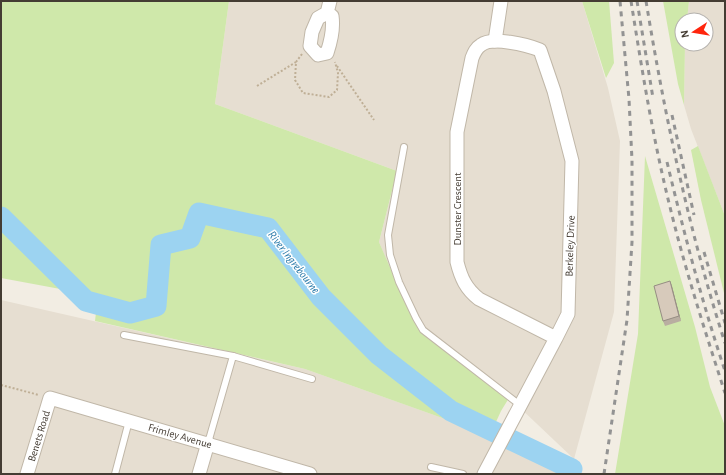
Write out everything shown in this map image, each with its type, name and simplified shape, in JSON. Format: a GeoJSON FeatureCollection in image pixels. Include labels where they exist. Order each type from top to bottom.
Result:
{"type":"FeatureCollection","features":[{"type":"Feature","properties":{"kind":"street"},"geometry":{"type":"LineString","coordinates":[[494,41],[501,1]]}},
{"type":"Feature","properties":{"kind":"street"},"geometry":{"type":"LineString","coordinates":[[328,7],[333,23],[331,58],[318,55],[310,46],[312,32],[318,18],[328,7]]}},
{"type":"Feature","properties":{"kind":"street","name":"Dunster Crescent"},"geometry":{"type":"LineString","coordinates":[[494,41],[488,41],[481,44],[475,50],[472,58],[457,132],[457,262],[460,274],[471,293],[479,299],[556,338]]}},
{"type":"Feature","properties":{"kind":"street","name":"Berkeley Drive"},"geometry":{"type":"LineString","coordinates":[[484,474],[568,314],[572,161],[554,91],[540,50],[528,45],[494,41]]}},
{"type":"Feature","properties":{"kind":"street","name":"Frimley Avenue"},"geometry":{"type":"LineString","coordinates":[[50,398],[310,474]]}},
{"type":"Feature","properties":{"kind":"street","name":"Benets Road"},"geometry":{"type":"LineString","coordinates":[[27,474],[50,398]]}},
{"type":"Feature","properties":{"kind":"street"},"geometry":{"type":"LineString","coordinates":[[199,474],[208,443]]}},
{"type":"Feature","properties":{"kind":"lane"},"geometry":{"type":"LineString","coordinates":[[404,147],[388,235],[390,255],[399,282],[423,330],[518,410]]}},
{"type":"Feature","properties":{"kind":"lane"},"geometry":{"type":"LineString","coordinates":[[124,335],[233,356],[312,379]]}},
{"type":"Feature","properties":{"kind":"lane"},"geometry":{"type":"LineString","coordinates":[[208,443],[233,356]]}},
{"type":"Feature","properties":{"kind":"lane"},"geometry":{"type":"LineString","coordinates":[[115,474],[129,421]]}},
{"type":"Feature","properties":{"kind":"lane"},"geometry":{"type":"LineString","coordinates":[[431,468],[463,474]]}},
{"type":"Feature","properties":{"kind":"path"},"geometry":{"type":"LineString","coordinates":[[257,86],[296,62],[310,46]]}},
{"type":"Feature","properties":{"kind":"path"},"geometry":{"type":"LineString","coordinates":[[296,62],[295,80],[303,93],[329,96],[337,90],[338,73],[331,58]]}},
{"type":"Feature","properties":{"kind":"path"},"geometry":{"type":"LineString","coordinates":[[331,58],[374,120]]}},
{"type":"Feature","properties":{"kind":"path"},"geometry":{"type":"LineString","coordinates":[[1,385],[50,398]]}},
{"type":"Feature","properties":{"kind":"shaded area"},"geometry":{"type":"Polygon","coordinates":[[[229,1],[582,1],[608,88],[620,141],[614,312],[574,459],[501,390],[411,318],[379,242],[397,171],[215,104],[229,1]]]}},
{"type":"Feature","properties":{"kind":"shaded area"},"geometry":{"type":"Polygon","coordinates":[[[689,1],[725,1],[725,216],[691,129],[684,105],[685,52],[714,52],[714,12],[688,12],[689,1]]]}},
{"type":"Feature","properties":{"kind":"shaded area"},"geometry":{"type":"Polygon","coordinates":[[[1,300],[305,369],[566,462],[564,474],[1,474],[1,300]]]}},
{"type":"Feature","properties":{"kind":"green space"},"geometry":{"type":"Polygon","coordinates":[[[1,1],[229,1],[215,104],[397,171],[379,242],[412,318],[509,398],[490,435],[305,369],[95,321],[98,296],[1,278],[1,1]]]}},
{"type":"Feature","properties":{"kind":"green space"},"geometry":{"type":"Polygon","coordinates":[[[582,1],[609,1],[614,63],[606,78],[582,1]]]}},
{"type":"Feature","properties":{"kind":"green space"},"geometry":{"type":"Polygon","coordinates":[[[663,1],[689,1],[688,12],[674,12],[674,52],[685,52],[684,105],[678,84],[663,1]]]}},
{"type":"Feature","properties":{"kind":"green space"},"geometry":{"type":"Polygon","coordinates":[[[698,146],[725,216],[725,297],[701,200],[691,150],[698,146]]]}},
{"type":"Feature","properties":{"kind":"green space"},"geometry":{"type":"Polygon","coordinates":[[[645,156],[695,327],[710,387],[725,426],[725,474],[615,474],[638,334],[645,156]]]}},
{"type":"Feature","properties":{"kind":"building"},"geometry":{"type":"Polygon","coordinates":[[[670,281],[679,316],[663,321],[654,286],[670,281]]]}},
{"type":"Feature","properties":{"kind":"waterway","name":"River Ingrebourne"},"geometry":{"type":"LineString","coordinates":[[1,217],[86,301],[130,313],[156,306],[161,245],[190,238],[199,213],[268,228],[321,297],[379,355],[451,411],[572,469]]}},
{"type":"Feature","properties":{"kind":"railway"},"geometry":{"type":"LineString","coordinates":[[604,474],[627,320],[632,242],[632,160],[629,99],[620,1]]}},
{"type":"Feature","properties":{"kind":"railway"},"geometry":{"type":"LineString","coordinates":[[631,1],[653,130],[670,207],[689,277],[725,393]]}},
{"type":"Feature","properties":{"kind":"railway"},"geometry":{"type":"LineString","coordinates":[[637,1],[653,98]]}},
{"type":"Feature","properties":{"kind":"railway"},"geometry":{"type":"LineString","coordinates":[[646,1],[661,88],[679,174],[700,259],[725,343]]}},
{"type":"Feature","properties":{"kind":"railway"},"geometry":{"type":"LineString","coordinates":[[672,115],[694,215]]}},
{"type":"Feature","properties":{"kind":"railway"},"geometry":{"type":"LineString","coordinates":[[667,162],[694,267],[725,371]]}},
{"type":"Feature","properties":{"kind":"railway"},"geometry":{"type":"LineString","coordinates":[[704,252],[725,323]]}}]}
